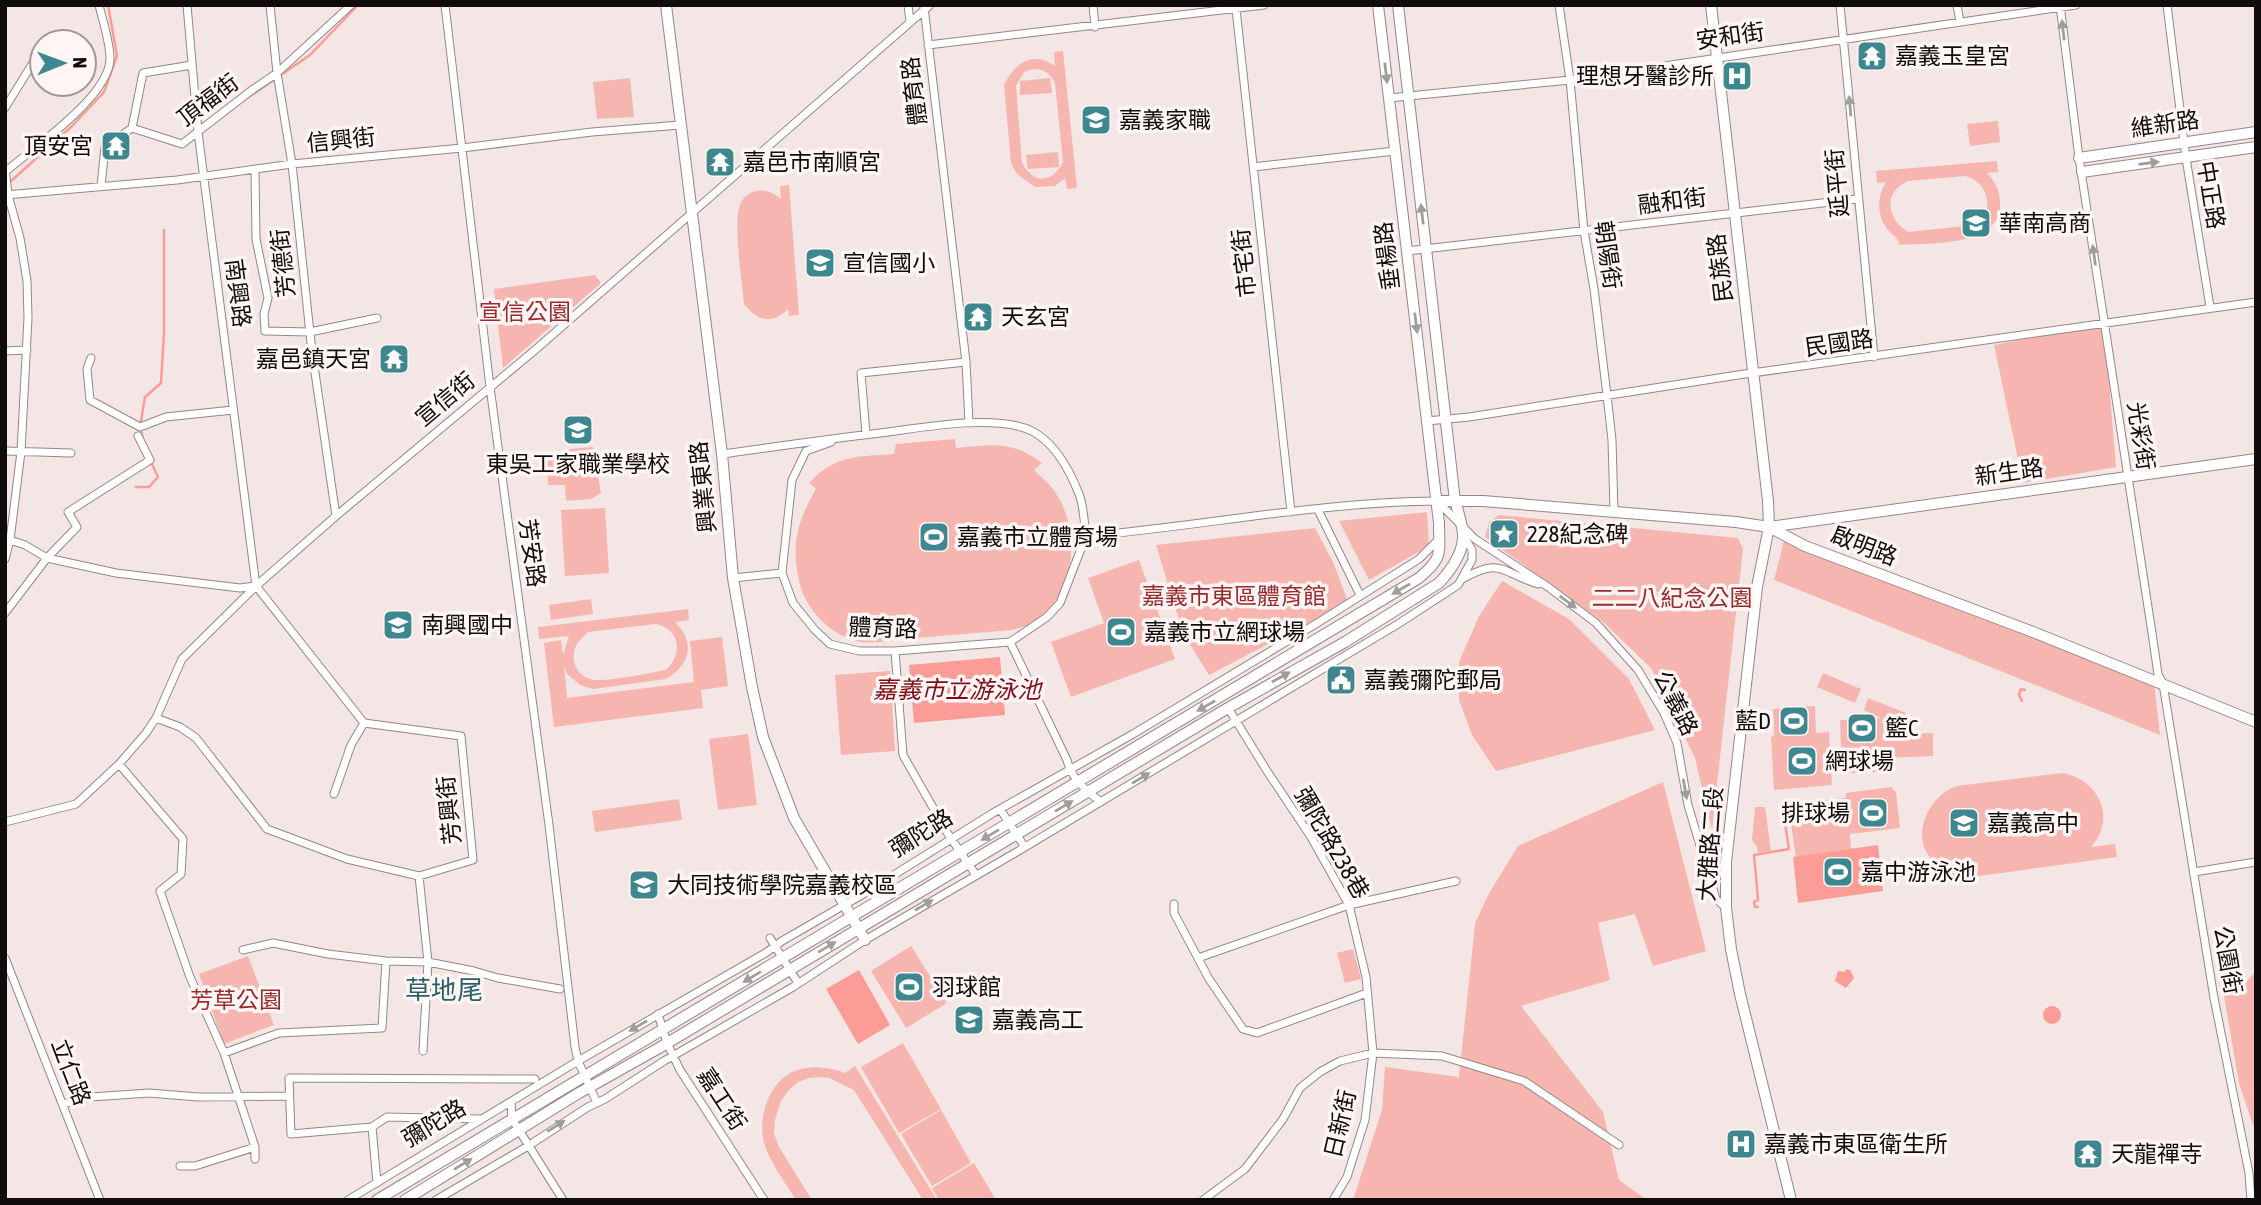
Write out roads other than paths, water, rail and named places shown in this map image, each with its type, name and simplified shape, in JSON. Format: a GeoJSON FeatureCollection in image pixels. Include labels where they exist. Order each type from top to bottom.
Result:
{"type":"FeatureCollection","features":[{"type":"Feature","properties":{"kind":"street"},"geometry":{"type":"LineString","coordinates":[[5,559],[10,540],[21,452],[27,350],[27,281],[20,238],[7,190],[6,171],[83,107],[101,84],[110,60],[99,5]]}},
{"type":"Feature","properties":{"kind":"street","name":"南興路"},"geometry":{"type":"LineString","coordinates":[[187,5],[198,132],[256,586]]}},
{"type":"Feature","properties":{"kind":"street","name":"芳德街"},"geometry":{"type":"LineString","coordinates":[[270,5],[277,73],[292,164],[310,332],[336,516]]}},
{"type":"Feature","properties":{"kind":"street","name":"頂福街"},"geometry":{"type":"LineString","coordinates":[[132,128],[182,144],[277,73],[351,5]]}},
{"type":"Feature","properties":{"kind":"street","name":"芳安路"},"geometry":{"type":"LineString","coordinates":[[445,5],[490,387],[578,1061],[597,1103]]}},
{"type":"Feature","properties":{"kind":"street","name":"興業東路"},"geometry":{"type":"LineString","coordinates":[[666,5],[722,454],[733,578],[763,737],[794,818],[865,940]]}},
{"type":"Feature","properties":{"kind":"street"},"geometry":{"type":"LineString","coordinates":[[908,5],[910,22]]}},
{"type":"Feature","properties":{"kind":"street"},"geometry":{"type":"LineString","coordinates":[[1093,5],[1095,27]]}},
{"type":"Feature","properties":{"kind":"street"},"geometry":{"type":"LineString","coordinates":[[928,45],[1261,5]]}},
{"type":"Feature","properties":{"kind":"street","name":"垂楊路"},"geometry":{"type":"LineString","coordinates":[[1378,5],[1437,501]]}},
{"type":"Feature","properties":{"kind":"street","name":"垂楊路"},"geometry":{"type":"LineString","coordinates":[[1398,5],[1455,500]]}},
{"type":"Feature","properties":{"kind":"street","name":"朝陽街"},"geometry":{"type":"LineString","coordinates":[[1559,5],[1570,80],[1584,231],[1612,440],[1614,511]]}},
{"type":"Feature","properties":{"kind":"street","name":"民族路"},"geometry":{"type":"LineString","coordinates":[[1711,5],[1769,527]]}},
{"type":"Feature","properties":{"kind":"street","name":"延平街"},"geometry":{"type":"LineString","coordinates":[[1840,5],[1874,357]]}},
{"type":"Feature","properties":{"kind":"street"},"geometry":{"type":"LineString","coordinates":[[1957,5],[1960,22]]}},
{"type":"Feature","properties":{"kind":"street","name":"安和街"},"geometry":{"type":"LineString","coordinates":[[1389,98],[1570,80],[2077,5]]}},
{"type":"Feature","properties":{"kind":"street","name":"中正路"},"geometry":{"type":"LineString","coordinates":[[2167,5],[2186,158],[2210,307]]}},
{"type":"Feature","properties":{"kind":"street","name":"光彩街"},"geometry":{"type":"LineString","coordinates":[[2060,6],[2104,323],[2158,674],[2162,684],[2193,872]]}},
{"type":"Feature","properties":{"kind":"street","name":"宣信街"},"geometry":{"type":"LineString","coordinates":[[5,822],[76,804],[119,764],[146,733],[156,718],[182,659],[256,586],[535,351],[926,7]]}},
{"type":"Feature","properties":{"kind":"street","name":"體育路"},"geometry":{"type":"LineString","coordinates":[[926,7],[928,45],[966,362],[969,424]]}},
{"type":"Feature","properties":{"kind":"street","name":"市宅街"},"geometry":{"type":"LineString","coordinates":[[1236,9],[1291,512]]}},
{"type":"Feature","properties":{"kind":"street"},"geometry":{"type":"LineString","coordinates":[[101,186],[105,147],[132,128],[143,73],[192,65]]}},
{"type":"Feature","properties":{"kind":"street"},"geometry":{"type":"LineString","coordinates":[[5,108],[28,71]]}},
{"type":"Feature","properties":{"kind":"street","name":"信興街"},"geometry":{"type":"LineString","coordinates":[[7,190],[101,186],[592,132],[680,125]]}},
{"type":"Feature","properties":{"kind":"street","name":"維新路"},"geometry":{"type":"LineString","coordinates":[[2079,158],[2256,132]]}},
{"type":"Feature","properties":{"kind":"street","name":"維新路"},"geometry":{"type":"LineString","coordinates":[[2081,172],[2256,147]]}},
{"type":"Feature","properties":{"kind":"street"},"geometry":{"type":"LineString","coordinates":[[1252,167],[1395,151]]}},
{"type":"Feature","properties":{"kind":"street"},"geometry":{"type":"LineString","coordinates":[[255,171],[256,239],[268,298],[264,314],[265,331],[310,332],[377,318]]}},
{"type":"Feature","properties":{"kind":"street","name":"融和街"},"geometry":{"type":"LineString","coordinates":[[1407,251],[1857,199]]}},
{"type":"Feature","properties":{"kind":"street","name":"民國路"},"geometry":{"type":"LineString","coordinates":[[1427,421],[2256,302]]}},
{"type":"Feature","properties":{"kind":"street"},"geometry":{"type":"LineString","coordinates":[[5,351],[27,350]]}},
{"type":"Feature","properties":{"kind":"street"},"geometry":{"type":"LineString","coordinates":[[91,358],[87,369],[90,400],[140,427],[166,416],[233,410]]}},
{"type":"Feature","properties":{"kind":"street"},"geometry":{"type":"LineString","coordinates":[[866,434],[860,373],[966,362]]}},
{"type":"Feature","properties":{"kind":"street","name":"體育路"},"geometry":{"type":"LineString","coordinates":[[722,454],[844,436],[969,424],[1010,424],[1033,432],[1053,447],[1080,496],[1086,536],[1060,603],[1047,617],[1010,642],[895,651],[859,651],[830,644],[793,603],[782,573],[792,480],[806,451],[844,436]]}},
{"type":"Feature","properties":{"kind":"street"},"geometry":{"type":"LineString","coordinates":[[5,613],[47,558],[76,527],[68,512],[150,460],[138,436]]}},
{"type":"Feature","properties":{"kind":"street"},"geometry":{"type":"LineString","coordinates":[[5,451],[71,453]]}},
{"type":"Feature","properties":{"kind":"street","name":"新生路"},"geometry":{"type":"LineString","coordinates":[[1769,527],[2256,459]]}},
{"type":"Feature","properties":{"kind":"street"},"geometry":{"type":"LineString","coordinates":[[436,1200],[673,1056],[798,984],[865,940],[1237,721],[1458,585],[1472,560],[1472,550],[1462,530],[1455,500]]}},
{"type":"Feature","properties":{"kind":"street"},"geometry":{"type":"LineString","coordinates":[[1086,536],[1148,531],[1291,512],[1437,501]]}},
{"type":"Feature","properties":{"kind":"street","name":"啟明路"},"geometry":{"type":"LineString","coordinates":[[1437,501],[1614,511],[1769,527],[1815,550],[2033,632],[2256,722]]}},
{"type":"Feature","properties":{"kind":"street","name":"彌陀路"},"geometry":{"type":"LineString","coordinates":[[377,1200],[1419,578],[1433,566],[1441,551],[1437,501]]}},
{"type":"Feature","properties":{"kind":"street","name":"公義路"},"geometry":{"type":"LineString","coordinates":[[1437,501],[1462,530],[1548,587],[1596,623],[1638,670],[1664,713],[1677,743],[1688,805],[1716,899],[1726,908]]}},
{"type":"Feature","properties":{"kind":"street"},"geometry":{"type":"LineString","coordinates":[[1318,510],[1360,595]]}},
{"type":"Feature","properties":{"kind":"street","name":"大雅路二段"},"geometry":{"type":"LineString","coordinates":[[1769,527],[1752,628],[1726,862],[1726,908],[1740,994],[1791,1200]]}},
{"type":"Feature","properties":{"kind":"street"},"geometry":{"type":"LineString","coordinates":[[405,1200],[1228,708],[1345,642],[1438,583],[1454,565],[1462,530]]}},
{"type":"Feature","properties":{"kind":"street","name":"彌陀路"},"geometry":{"type":"LineString","coordinates":[[348,1200],[657,1014],[775,947],[950,836],[1133,734],[1319,622],[1419,559],[1439,539]]}},
{"type":"Feature","properties":{"kind":"street"},"geometry":{"type":"LineString","coordinates":[[10,540],[47,558],[116,573],[240,588],[256,586],[364,723],[351,745],[334,794]]}},
{"type":"Feature","properties":{"kind":"street","name":"公義路"},"geometry":{"type":"LineString","coordinates":[[1461,579],[1479,569],[1498,567],[1522,579],[1548,587]]}},
{"type":"Feature","properties":{"kind":"street"},"geometry":{"type":"LineString","coordinates":[[733,578],[782,573]]}},
{"type":"Feature","properties":{"kind":"street"},"geometry":{"type":"LineString","coordinates":[[1010,642],[1069,769],[1088,792],[1101,802]]}},
{"type":"Feature","properties":{"kind":"street"},"geometry":{"type":"LineString","coordinates":[[895,651],[903,755],[975,875]]}},
{"type":"Feature","properties":{"kind":"street","name":"彌陀路238巷"},"geometry":{"type":"LineString","coordinates":[[1228,708],[1266,771],[1311,837],[1349,905],[1366,977],[1373,1053]]}},
{"type":"Feature","properties":{"kind":"street","name":"芳興街"},"geometry":{"type":"LineString","coordinates":[[156,718],[180,727],[196,738],[267,829],[347,859],[419,876],[473,860],[461,736],[364,723]]}},
{"type":"Feature","properties":{"kind":"street"},"geometry":{"type":"LineString","coordinates":[[119,764],[183,839],[181,874],[160,891],[190,977],[224,1054],[255,1147],[255,1159]]}},
{"type":"Feature","properties":{"kind":"street"},"geometry":{"type":"LineString","coordinates":[[1000,809],[1024,846]]}},
{"type":"Feature","properties":{"kind":"street"},"geometry":{"type":"LineString","coordinates":[[2193,872],[2256,862]]}},
{"type":"Feature","properties":{"kind":"street","name":"公園街"},"geometry":{"type":"LineString","coordinates":[[2193,872],[2214,998],[2249,1173],[2251,1200]]}},
{"type":"Feature","properties":{"kind":"street"},"geometry":{"type":"LineString","coordinates":[[419,876],[428,962],[423,1051]]}},
{"type":"Feature","properties":{"kind":"street"},"geometry":{"type":"LineString","coordinates":[[1198,958],[1349,905],[1457,881]]}},
{"type":"Feature","properties":{"kind":"street"},"geometry":{"type":"LineString","coordinates":[[1174,904],[1174,913],[1209,979],[1243,1028],[1257,1034],[1367,993]]}},
{"type":"Feature","properties":{"kind":"street"},"geometry":{"type":"LineString","coordinates":[[769,938],[798,984]]}},
{"type":"Feature","properties":{"kind":"street"},"geometry":{"type":"LineString","coordinates":[[243,950],[273,943],[328,954],[386,961],[428,962],[560,989]]}},
{"type":"Feature","properties":{"kind":"street","name":"立仁路"},"geometry":{"type":"LineString","coordinates":[[5,958],[100,1200]]}},
{"type":"Feature","properties":{"kind":"street"},"geometry":{"type":"LineString","coordinates":[[224,1054],[279,1033],[382,1028],[386,961]]}},
{"type":"Feature","properties":{"kind":"street","name":"嘉工街"},"geometry":{"type":"LineString","coordinates":[[657,1014],[673,1056],[764,1200]]}},
{"type":"Feature","properties":{"kind":"street"},"geometry":{"type":"LineString","coordinates":[[1203,1200],[1245,1169],[1283,1119],[1300,1088],[1340,1061],[1373,1053],[1442,1056],[1524,1081],[1619,1145]]}},
{"type":"Feature","properties":{"kind":"street","name":"日新街"},"geometry":{"type":"LineString","coordinates":[[1333,1200],[1347,1177],[1365,1120],[1373,1053]]}},
{"type":"Feature","properties":{"kind":"street"},"geometry":{"type":"LineString","coordinates":[[481,1119],[387,1117],[372,1127],[291,1134],[289,1078],[535,1079]]}},
{"type":"Feature","properties":{"kind":"street"},"geometry":{"type":"LineString","coordinates":[[63,1104],[91,1097],[149,1093],[198,1097],[289,1096]]}},
{"type":"Feature","properties":{"kind":"street"},"geometry":{"type":"LineString","coordinates":[[511,1102],[512,1119],[563,1200]]}},
{"type":"Feature","properties":{"kind":"street"},"geometry":{"type":"LineString","coordinates":[[372,1127],[377,1183]]}},
{"type":"Feature","properties":{"kind":"street"},"geometry":{"type":"LineString","coordinates":[[180,1166],[195,1166],[255,1147]]}},
{"type":"Feature","properties":{"kind":"water","name":"嘉義市立游泳池"},"geometry":{"type":"Polygon","coordinates":[[[1000,657],[1005,715],[914,723],[909,665],[1000,657]]]}},
{"type":"Feature","properties":{"kind":"water","name":"嘉中游泳池"},"geometry":{"type":"Polygon","coordinates":[[[1878,845],[1883,891],[1798,903],[1793,857],[1878,845]]]}},
{"type":"Feature","properties":{"kind":"water"},"geometry":{"type":"Polygon","coordinates":[[[1847,969],[1854,978],[1846,988],[1835,981],[1838,971],[1844,972],[1847,969]]]}},
{"type":"Feature","properties":{"kind":"water"},"geometry":{"type":"Polygon","coordinates":[[[859,970],[890,1025],[858,1044],[826,989],[859,970]]]}},
{"type":"Feature","properties":{"kind":"water"},"geometry":{"type":"Polygon","coordinates":[[[2052,1006],[2058,1009],[2061,1015],[2058,1021],[2052,1024],[2046,1021],[2043,1015],[2046,1009],[2052,1006]]]}},
{"type":"Feature","properties":{"kind":"waterway"},"geometry":{"type":"LineString","coordinates":[[10,182],[72,126],[104,92],[117,56],[108,5]]}},
{"type":"Feature","properties":{"kind":"waterway"},"geometry":{"type":"LineString","coordinates":[[243,101],[310,55],[358,5]]}},
{"type":"Feature","properties":{"kind":"waterway"},"geometry":{"type":"LineString","coordinates":[[143,439],[140,427],[145,397],[161,383],[164,230]]}},
{"type":"Feature","properties":{"kind":"waterway"},"geometry":{"type":"LineString","coordinates":[[136,487],[149,487],[158,477],[151,462]]}},
{"type":"Feature","properties":{"kind":"waterway"},"geometry":{"type":"LineString","coordinates":[[2022,701],[2019,695],[2021,689],[2025,690]]}},
{"type":"Feature","properties":{"kind":"waterway"},"geometry":{"type":"LineString","coordinates":[[1758,907],[1755,907],[1754,902],[1758,900],[1754,855],[1789,849],[1782,804]]}},
{"type":"Feature","properties":{"kind":"place","name":"嘉義玉皇宮"},"geometry":{"type":"Point","coordinates":[1872,56]}},
{"type":"Feature","properties":{"kind":"place","name":"理想牙醫診所"},"geometry":{"type":"Point","coordinates":[1737,76]}},
{"type":"Feature","properties":{"kind":"place","name":"嘉義家職"},"geometry":{"type":"Point","coordinates":[1096,120]}},
{"type":"Feature","properties":{"kind":"place","name":"頂安宮"},"geometry":{"type":"Point","coordinates":[116,146]}},
{"type":"Feature","properties":{"kind":"place","name":"嘉邑市南順宮"},"geometry":{"type":"Point","coordinates":[720,162]}},
{"type":"Feature","properties":{"kind":"place","name":"華南高商"},"geometry":{"type":"Point","coordinates":[1976,223]}},
{"type":"Feature","properties":{"kind":"place","name":"宣信國小"},"geometry":{"type":"Point","coordinates":[820,263]}},
{"type":"Feature","properties":{"kind":"place","name":"天玄宮"},"geometry":{"type":"Point","coordinates":[978,317]}},
{"type":"Feature","properties":{"kind":"place","name":"嘉邑鎮天宮"},"geometry":{"type":"Point","coordinates":[394,359]}},
{"type":"Feature","properties":{"kind":"place","name":"東吳工家職業學校"},"geometry":{"type":"Point","coordinates":[578,430]}},
{"type":"Feature","properties":{"kind":"place","name":"228紀念碑"},"geometry":{"type":"Point","coordinates":[1504,534]}},
{"type":"Feature","properties":{"kind":"place","name":"嘉義市立體育場"},"geometry":{"type":"Point","coordinates":[934,537]}},
{"type":"Feature","properties":{"kind":"place","name":"南興國中"},"geometry":{"type":"Point","coordinates":[398,625]}},
{"type":"Feature","properties":{"kind":"place","name":"嘉義市立網球場"},"geometry":{"type":"Point","coordinates":[1121,632]}},
{"type":"Feature","properties":{"kind":"place","name":"嘉義彌陀郵局"},"geometry":{"type":"Point","coordinates":[1341,680]}},
{"type":"Feature","properties":{"kind":"place","name":"藍D"},"geometry":{"type":"Point","coordinates":[1794,721]}},
{"type":"Feature","properties":{"kind":"place","name":"籃C"},"geometry":{"type":"Point","coordinates":[1862,728]}},
{"type":"Feature","properties":{"kind":"place","name":"網球場"},"geometry":{"type":"Point","coordinates":[1802,761]}},
{"type":"Feature","properties":{"kind":"place","name":"排球場"},"geometry":{"type":"Point","coordinates":[1873,813]}},
{"type":"Feature","properties":{"kind":"place","name":"嘉義高中"},"geometry":{"type":"Point","coordinates":[1964,823]}},
{"type":"Feature","properties":{"kind":"place","name":"嘉中游泳池"},"geometry":{"type":"Point","coordinates":[1838,872]}},
{"type":"Feature","properties":{"kind":"place","name":"大同技術學院嘉義校區"},"geometry":{"type":"Point","coordinates":[644,885]}},
{"type":"Feature","properties":{"kind":"place","name":"羽球館"},"geometry":{"type":"Point","coordinates":[909,987]}},
{"type":"Feature","properties":{"kind":"place","name":"嘉義高工"},"geometry":{"type":"Point","coordinates":[969,1020]}},
{"type":"Feature","properties":{"kind":"place","name":"嘉義市東區衛生所"},"geometry":{"type":"Point","coordinates":[1741,1144]}},
{"type":"Feature","properties":{"kind":"place","name":"天龍禪寺"},"geometry":{"type":"Point","coordinates":[2088,1154]}},
{"type":"Feature","properties":{"kind":"district","name":"草地尾"},"geometry":{"type":"Point","coordinates":[444,990]}},
{"type":"Feature","properties":{"kind":"park label","name":"宣信公園"},"geometry":{"type":"Point","coordinates":[525,312]}},
{"type":"Feature","properties":{"kind":"park label","name":"嘉義市東區體育館"},"geometry":{"type":"Point","coordinates":[1234,596]}},
{"type":"Feature","properties":{"kind":"park label","name":"二二八紀念公園"},"geometry":{"type":"Point","coordinates":[1672,598]}},
{"type":"Feature","properties":{"kind":"park label","name":"芳草公園"},"geometry":{"type":"Point","coordinates":[236,1000]}}]}
